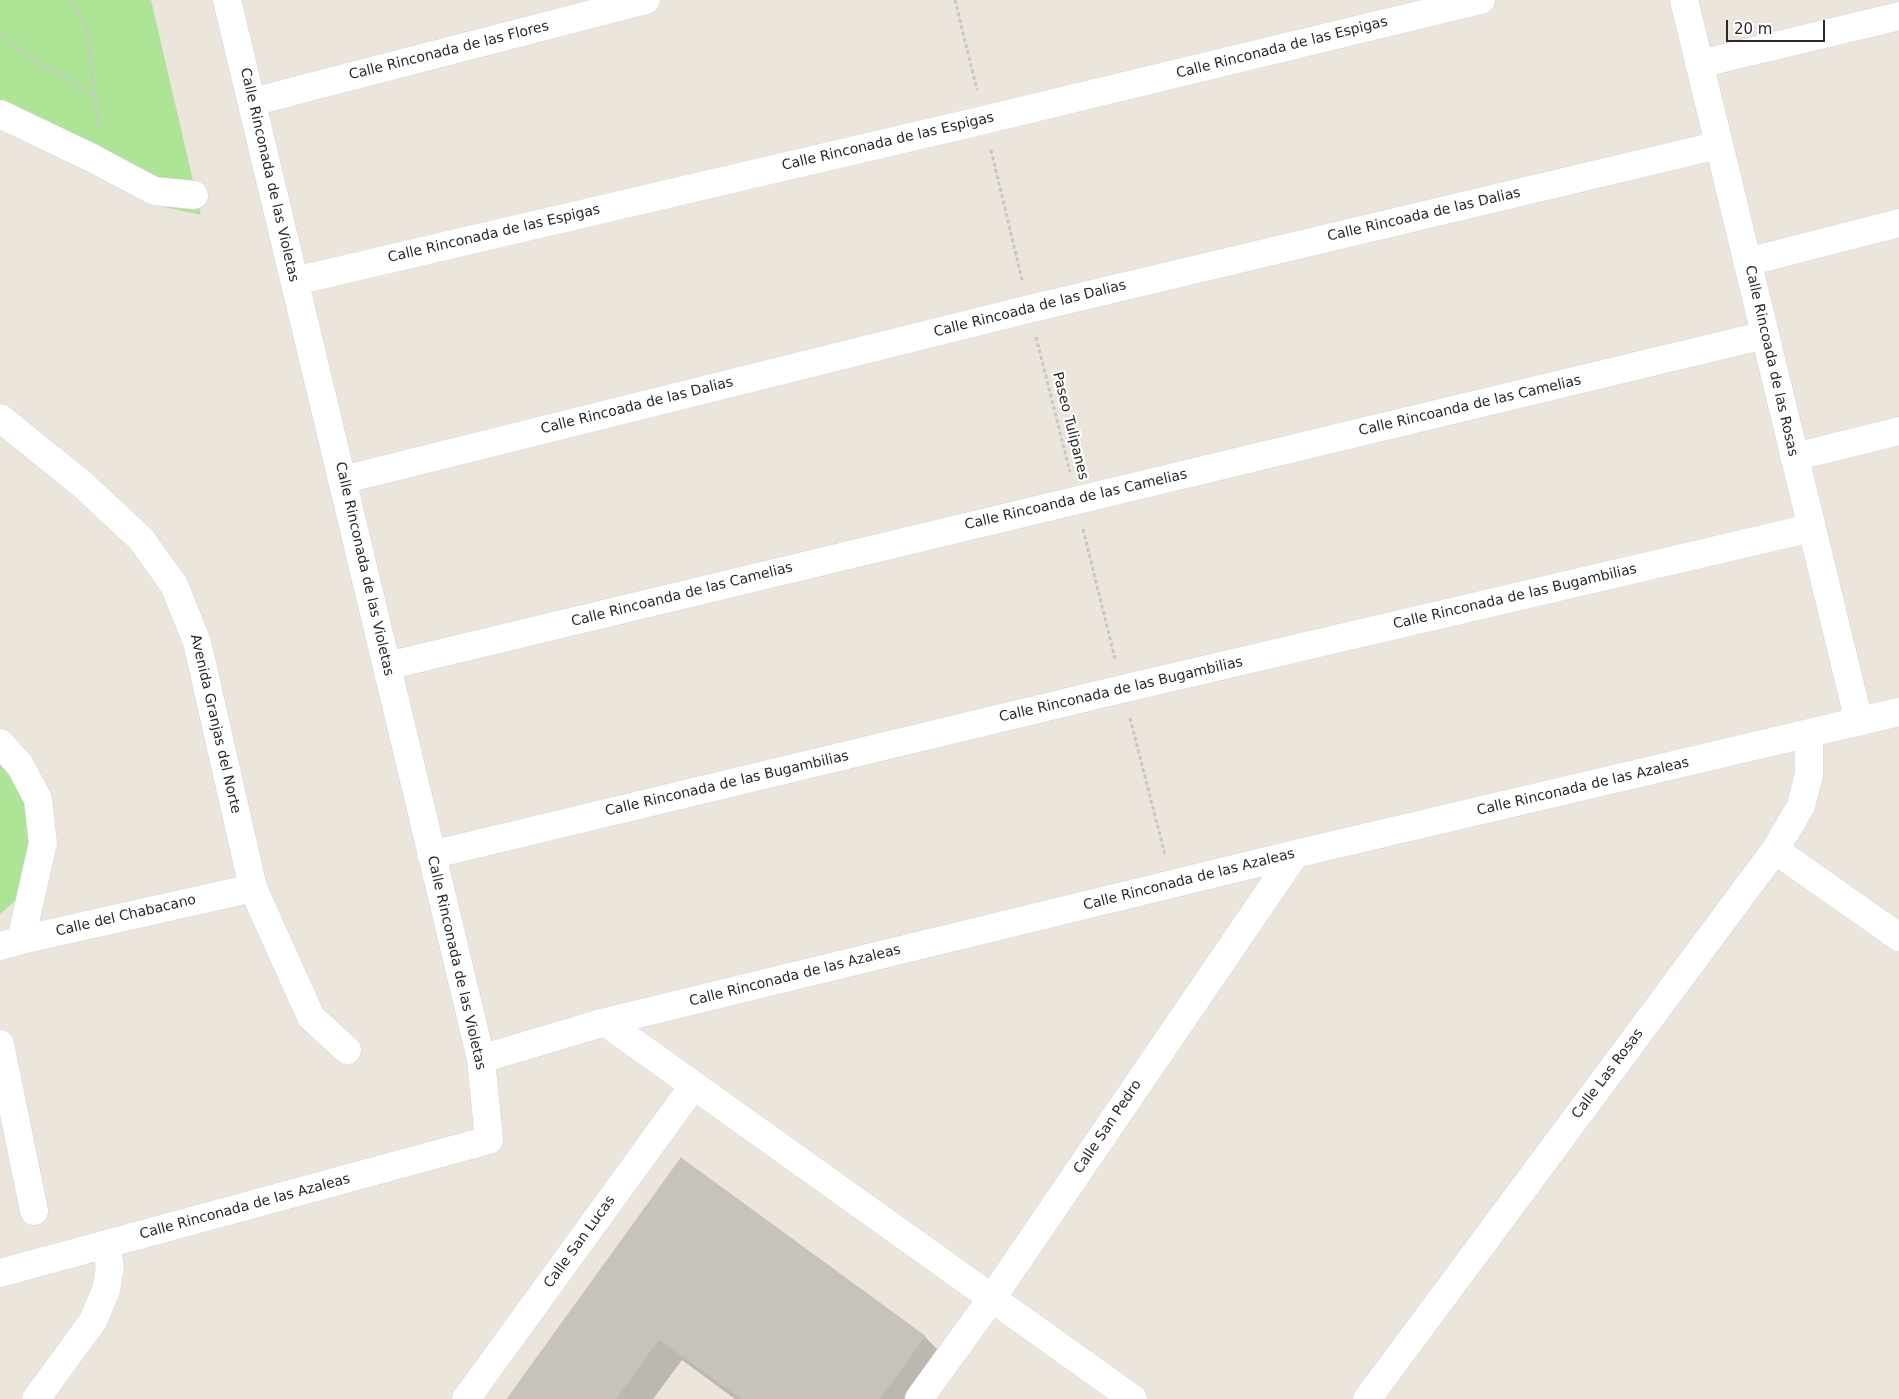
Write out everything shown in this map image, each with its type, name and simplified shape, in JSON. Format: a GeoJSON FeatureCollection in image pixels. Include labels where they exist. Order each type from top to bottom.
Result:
{"type":"FeatureCollection","features":[{"type":"Feature","properties":{"kind":"street","name":"Calle Rinconada de las Violetas"},"geometry":{"type":"LineString","coordinates":[[227,0],[481,1060],[489,1140]]}},
{"type":"Feature","properties":{"kind":"street","name":"Calle Rinconada de las Flores"},"geometry":{"type":"LineString","coordinates":[[252,102],[646,0]]}},
{"type":"Feature","properties":{"kind":"street","name":"Calle Rinconada de las Espigas"},"geometry":{"type":"LineString","coordinates":[[295,281],[984,120],[1481,0]]}},
{"type":"Feature","properties":{"kind":"street","name":"Calle Rincoada de las Rosas"},"geometry":{"type":"LineString","coordinates":[[1684,0],[1858,722]]}},
{"type":"Feature","properties":{"kind":"street"},"geometry":{"type":"LineString","coordinates":[[1699,64],[1899,16]]}},
{"type":"Feature","properties":{"kind":"street"},"geometry":{"type":"LineString","coordinates":[[0,114],[92,158],[154,191],[194,195]]}},
{"type":"Feature","properties":{"kind":"street","name":"Calle Rincoada de las Dalias"},"geometry":{"type":"LineString","coordinates":[[342,480],[1029,309],[1719,145]]}},
{"type":"Feature","properties":{"kind":"street"},"geometry":{"type":"LineString","coordinates":[[1747,262],[1899,223]]}},
{"type":"Feature","properties":{"kind":"street","name":"Calle Rincoanda de las Camelias"},"geometry":{"type":"LineString","coordinates":[[387,666],[1765,335]]}},
{"type":"Feature","properties":{"kind":"street","name":"Avenida Granjas del Norte"},"geometry":{"type":"LineString","coordinates":[[0,418],[83,485],[141,539],[174,584],[197,642],[253,888],[311,1017],[347,1050]]}},
{"type":"Feature","properties":{"kind":"street"},"geometry":{"type":"LineString","coordinates":[[1794,457],[1899,432]]}},
{"type":"Feature","properties":{"kind":"street","name":"Calle Rinconada de las Bugambilias"},"geometry":{"type":"LineString","coordinates":[[431,855],[1122,689],[1811,528]]}},
{"type":"Feature","properties":{"kind":"street","name":"Calle Rinconada de las Azaleas"},"geometry":{"type":"LineString","coordinates":[[481,1060],[605,1022],[1295,854],[1899,712]]}},
{"type":"Feature","properties":{"kind":"street","name":"Calle Las Rosas"},"geometry":{"type":"LineString","coordinates":[[1367,1399],[1775,850],[1801,806],[1809,774],[1809,734]]}},
{"type":"Feature","properties":{"kind":"street"},"geometry":{"type":"LineString","coordinates":[[0,743],[20,765],[38,799],[43,842],[10,943]]}},
{"type":"Feature","properties":{"kind":"street"},"geometry":{"type":"LineString","coordinates":[[1775,850],[1899,937]]}},
{"type":"Feature","properties":{"kind":"street","name":"Calle San Pedro"},"geometry":{"type":"LineString","coordinates":[[919,1399],[992,1298],[1295,854]]}},
{"type":"Feature","properties":{"kind":"street","name":"Calle del Chabacano"},"geometry":{"type":"LineString","coordinates":[[10,943],[253,888]]}},
{"type":"Feature","properties":{"kind":"street"},"geometry":{"type":"LineString","coordinates":[[605,1022],[1133,1399]]}},
{"type":"Feature","properties":{"kind":"street"},"geometry":{"type":"LineString","coordinates":[[0,1044],[34,1211]]}},
{"type":"Feature","properties":{"kind":"street","name":"Calle San Lucas"},"geometry":{"type":"LineString","coordinates":[[466,1399],[694,1085]]}},
{"type":"Feature","properties":{"kind":"street","name":"Calle Rinconada de las Azaleas"},"geometry":{"type":"LineString","coordinates":[[0,1274],[489,1140]]}},
{"type":"Feature","properties":{"kind":"street"},"geometry":{"type":"LineString","coordinates":[[36,1399],[93,1321],[106,1290],[110,1267],[106,1245]]}},
{"type":"Feature","properties":{"kind":"path"},"geometry":{"type":"LineString","coordinates":[[70,0],[86,26],[100,132],[92,158]]}},
{"type":"Feature","properties":{"kind":"path","name":"Paseo Tulipanes"},"geometry":{"type":"LineString","coordinates":[[955,0],[1122,689],[1172,885]]}},
{"type":"Feature","properties":{"kind":"path"},"geometry":{"type":"LineString","coordinates":[[0,35],[34,61],[95,95]]}},
{"type":"Feature","properties":{"kind":"green space"},"geometry":{"type":"Polygon","coordinates":[[[0,0],[151,0],[201,215],[164,207],[0,126],[0,0]]]}},
{"type":"Feature","properties":{"kind":"green space"},"geometry":{"type":"Polygon","coordinates":[[[0,765],[12,778],[37,822],[22,895],[0,914],[0,765]]]}},
{"type":"Feature","properties":{"kind":"building"},"geometry":{"type":"Polygon","coordinates":[[[681,1158],[925,1336],[880,1399],[742,1399],[659,1339],[616,1399],[507,1399],[681,1158]]]}}]}
